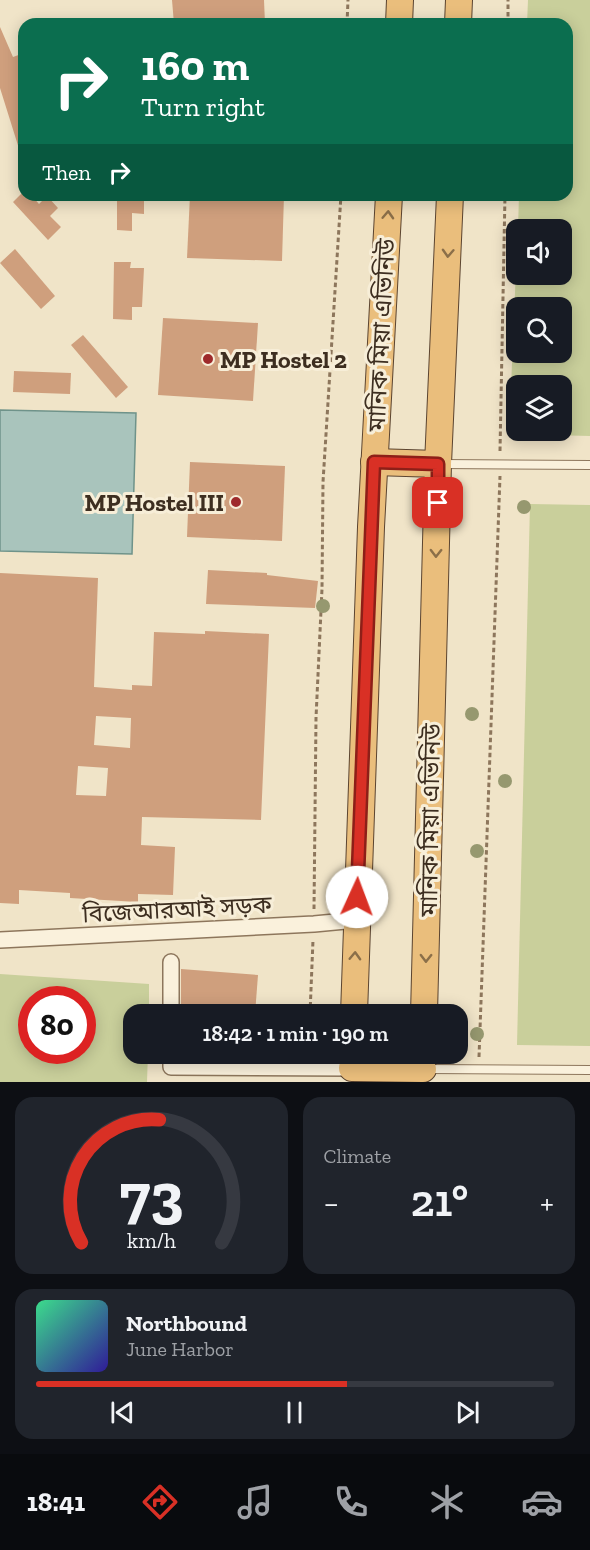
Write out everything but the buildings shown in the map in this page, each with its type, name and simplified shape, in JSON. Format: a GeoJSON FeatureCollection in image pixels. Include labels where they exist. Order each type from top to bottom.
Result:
{"type":"FeatureCollection","features":[{"type":"Feature","properties":{"kind":"highway"},"geometry":{"type":"LineString","coordinates":[[399,18],[400,0]]}},
{"type":"Feature","properties":{"kind":"highway"},"geometry":{"type":"LineString","coordinates":[[458,18],[459,0]]}},
{"type":"Feature","properties":{"kind":"highway","name":"মানিক মিয়া এভিনিউ"},"geometry":{"type":"LineString","coordinates":[[354,1004],[374,462],[389,201]]}},
{"type":"Feature","properties":{"kind":"highway","name":"মানিক মিয়া এভিনিউ"},"geometry":{"type":"LineString","coordinates":[[424,1004],[438,464],[450,201]]}},
{"type":"Feature","properties":{"kind":"highway"},"geometry":{"type":"LineString","coordinates":[[374,462],[438,464]]}},
{"type":"Feature","properties":{"kind":"highway"},"geometry":{"type":"LineString","coordinates":[[352,1068],[423,1068]]}},
{"type":"Feature","properties":{"kind":"street","name":"বিজেআরআই সড়ক"},"geometry":{"type":"LineString","coordinates":[[0,940],[356,920]]}},
{"type":"Feature","properties":{"kind":"street"},"geometry":{"type":"LineString","coordinates":[[171,962],[171,1004]]}},
{"type":"Feature","properties":{"kind":"street"},"geometry":{"type":"LineString","coordinates":[[171,1064],[171,1067],[289,1075],[352,1068]]}},
{"type":"Feature","properties":{"kind":"lane"},"geometry":{"type":"LineString","coordinates":[[438,464],[590,465]]}},
{"type":"Feature","properties":{"kind":"lane"},"geometry":{"type":"LineString","coordinates":[[423,1068],[590,1070]]}},
{"type":"Feature","properties":{"kind":"path"},"geometry":{"type":"LineString","coordinates":[[347,18],[348,0]]}},
{"type":"Feature","properties":{"kind":"path"},"geometry":{"type":"LineString","coordinates":[[508,0],[508,18]]}},
{"type":"Feature","properties":{"kind":"path"},"geometry":{"type":"LineString","coordinates":[[310,1004],[323,482],[341,201]]}},
{"type":"Feature","properties":{"kind":"path"},"geometry":{"type":"LineString","coordinates":[[478,1069],[500,465],[505,201]]}},
{"type":"Feature","properties":{"kind":"green space"},"geometry":{"type":"Polygon","coordinates":[[[528,0],[590,0],[590,436],[572,436],[572,375],[512,375],[512,363],[572,363],[572,297],[515,297],[515,285],[572,285],[572,219],[518,219],[519,201],[573,201],[573,18],[527,18],[528,0]]]}},
{"type":"Feature","properties":{"kind":"green space"},"geometry":{"type":"Polygon","coordinates":[[[530,504],[590,505],[590,1046],[517,1045],[530,504]]]}},
{"type":"Feature","properties":{"kind":"green space"},"geometry":{"type":"Polygon","coordinates":[[[0,974],[149,984],[149,1004],[123,1004],[123,1064],[148,1064],[147,1082],[0,1082],[0,974]]]}},
{"type":"Feature","properties":{"kind":"water"},"geometry":{"type":"Polygon","coordinates":[[[0,410],[136,413],[132,554],[0,551],[0,410]]]}},
{"type":"Feature","properties":{"kind":"place","name":"MP Hostel 2"},"geometry":{"type":"Point","coordinates":[208,359]}},
{"type":"Feature","properties":{"kind":"place","name":"MP Hostel III"},"geometry":{"type":"Point","coordinates":[236,502]}},
{"type":"Feature","properties":{"kind":"route"},"geometry":{"type":"LineString","coordinates":[[357,897],[374,462],[438,464],[438,503]]}}]}
